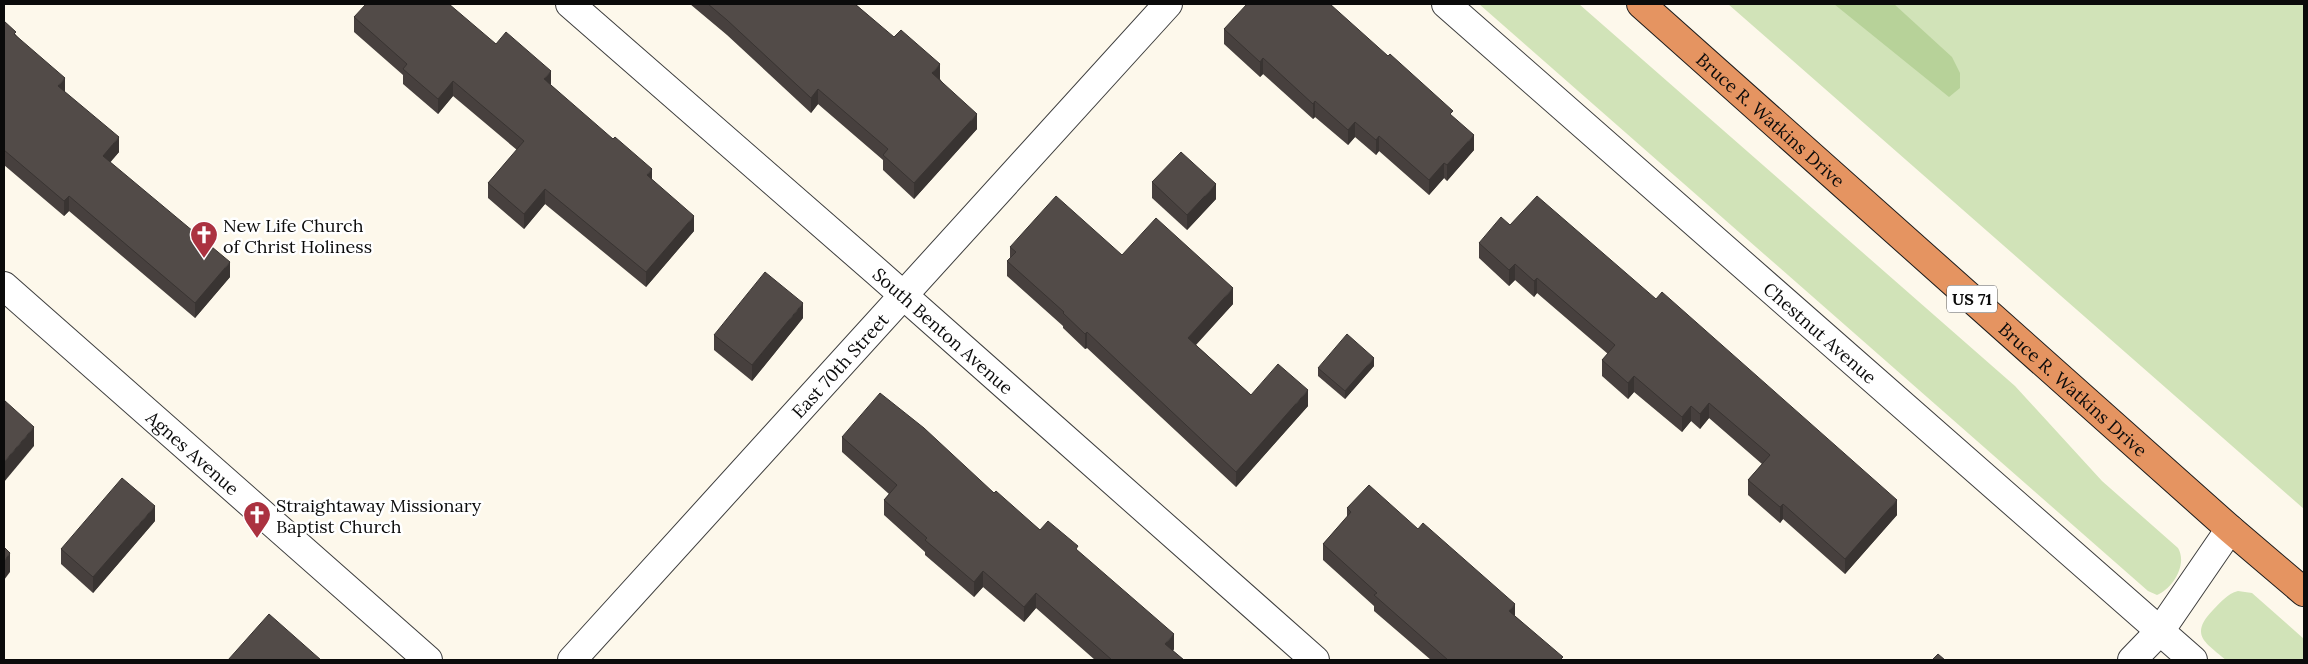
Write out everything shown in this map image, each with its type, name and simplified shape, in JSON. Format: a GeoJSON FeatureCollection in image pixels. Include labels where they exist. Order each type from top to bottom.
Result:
{"type":"FeatureCollection","features":[{"type":"Feature","properties":{"kind":"highway","name":"Bruce R. Watkins Drive"},"geometry":{"type":"LineString","coordinates":[[1641,4],[2304,592]]}},
{"type":"Feature","properties":{"kind":"street","name":"South Benton Avenue"},"geometry":{"type":"LineString","coordinates":[[570,4],[903,295],[1315,660]]}},
{"type":"Feature","properties":{"kind":"street","name":"East 70th Street"},"geometry":{"type":"LineString","coordinates":[[572,660],[1168,4]]}},
{"type":"Feature","properties":{"kind":"street","name":"Chestnut Avenue"},"geometry":{"type":"LineString","coordinates":[[1446,4],[2193,660]]}},
{"type":"Feature","properties":{"kind":"street","name":"Agnes Avenue"},"geometry":{"type":"LineString","coordinates":[[4,286],[428,660]]}},
{"type":"Feature","properties":{"kind":"street"},"geometry":{"type":"LineString","coordinates":[[2132,660],[2160,631],[2230,528]]}},
{"type":"Feature","properties":{"kind":"green space"},"geometry":{"type":"Polygon","coordinates":[[[1479,4],[1579,4],[2015,386],[2102,481],[2178,548],[2181,555],[2180,569],[2168,588],[2157,595],[2148,591],[1479,4]]]}},
{"type":"Feature","properties":{"kind":"green space"},"geometry":{"type":"Polygon","coordinates":[[[1728,4],[2304,4],[2304,509],[1792,60],[1728,4]]]}},
{"type":"Feature","properties":{"kind":"green space"},"geometry":{"type":"Polygon","coordinates":[[[1834,4],[1894,4],[1952,57],[1960,73],[1960,88],[1949,97],[1834,4]]]}},
{"type":"Feature","properties":{"kind":"green space"},"geometry":{"type":"Polygon","coordinates":[[[2238,591],[2252,593],[2304,639],[2304,660],[2226,660],[2206,643],[2201,632],[2206,619],[2224,599],[2238,591]]]}},
{"type":"Feature","properties":{"kind":"building"},"geometry":{"type":"Polygon","coordinates":[[[366,4],[449,4],[496,44],[506,32],[551,71],[544,79],[613,139],[615,137],[652,169],[647,175],[694,216],[646,272],[545,189],[524,214],[488,183],[524,141],[453,81],[438,99],[403,69],[407,64],[354,17],[366,4]]]}},
{"type":"Feature","properties":{"kind":"building"},"geometry":{"type":"Polygon","coordinates":[[[708,4],[855,4],[894,37],[901,30],[940,64],[932,73],[977,114],[914,183],[883,155],[888,149],[818,89],[811,98],[708,4]]]}},
{"type":"Feature","properties":{"kind":"building"},"geometry":{"type":"Polygon","coordinates":[[[1247,4],[1330,4],[1388,56],[1390,54],[1453,111],[1450,114],[1474,135],[1447,165],[1444,163],[1429,180],[1379,136],[1376,140],[1355,122],[1348,130],[1315,101],[1313,104],[1263,58],[1260,62],[1224,29],[1247,4]]]}},
{"type":"Feature","properties":{"kind":"building"},"geometry":{"type":"Polygon","coordinates":[[[4,21],[16,32],[14,34],[65,78],[58,86],[119,137],[103,156],[230,262],[195,303],[69,196],[64,201],[4,150],[4,21]]]}},
{"type":"Feature","properties":{"kind":"building"},"geometry":{"type":"Polygon","coordinates":[[[1181,152],[1216,184],[1187,215],[1152,182],[1181,152]]]}},
{"type":"Feature","properties":{"kind":"building"},"geometry":{"type":"Polygon","coordinates":[[[1056,196],[1122,255],[1156,218],[1233,288],[1188,338],[1251,395],[1278,364],[1308,390],[1236,472],[1087,332],[1085,334],[1064,312],[1007,261],[1016,252],[1010,247],[1056,196]]]}},
{"type":"Feature","properties":{"kind":"building"},"geometry":{"type":"Polygon","coordinates":[[[1537,196],[1656,299],[1662,292],[1897,500],[1845,559],[1783,504],[1780,507],[1748,480],[1770,455],[1709,403],[1700,414],[1691,406],[1682,417],[1634,376],[1628,383],[1602,360],[1615,345],[1537,278],[1534,281],[1515,264],[1509,270],[1479,243],[1501,217],[1510,225],[1537,196]]]}},
{"type":"Feature","properties":{"kind":"building"},"geometry":{"type":"Polygon","coordinates":[[[765,272],[803,303],[752,365],[714,335],[765,272]]]}},
{"type":"Feature","properties":{"kind":"building"},"geometry":{"type":"Polygon","coordinates":[[[1347,334],[1374,358],[1345,391],[1318,368],[1347,334]]]}},
{"type":"Feature","properties":{"kind":"building"},"geometry":{"type":"Polygon","coordinates":[[[880,393],[924,428],[994,493],[996,491],[1040,530],[1048,521],[1078,546],[1076,549],[1174,634],[1165,644],[1184,660],[1112,660],[1036,593],[1024,607],[983,571],[974,582],[925,540],[927,538],[884,500],[897,485],[842,437],[880,393]]]}},
{"type":"Feature","properties":{"kind":"building"},"geometry":{"type":"Polygon","coordinates":[[[4,400],[34,427],[4,462],[4,400]]]}},
{"type":"Feature","properties":{"kind":"building"},"geometry":{"type":"Polygon","coordinates":[[[122,478],[155,506],[93,577],[61,549],[122,478]]]}},
{"type":"Feature","properties":{"kind":"building"},"geometry":{"type":"Polygon","coordinates":[[[1369,485],[1418,529],[1423,523],[1515,604],[1509,611],[1563,657],[1560,660],[1448,660],[1374,595],[1377,593],[1323,544],[1351,512],[1347,508],[1369,485]]]}},
{"type":"Feature","properties":{"kind":"building"},"geometry":{"type":"Polygon","coordinates":[[[4,547],[10,553],[4,561],[4,547]]]}},
{"type":"Feature","properties":{"kind":"building"},"geometry":{"type":"Polygon","coordinates":[[[269,614],[321,660],[228,660],[269,614]]]}},
{"type":"Feature","properties":{"kind":"building"},"geometry":{"type":"Polygon","coordinates":[[[1938,654],[1945,660],[1932,660],[1938,654]]]}},
{"type":"Feature","properties":{"kind":"place","name":"New Life Church of Christ Holiness"},"geometry":{"type":"Point","coordinates":[204,259]}},
{"type":"Feature","properties":{"kind":"place","name":"Straightaway Missionary Baptist Church"},"geometry":{"type":"Point","coordinates":[257,539]}}]}
